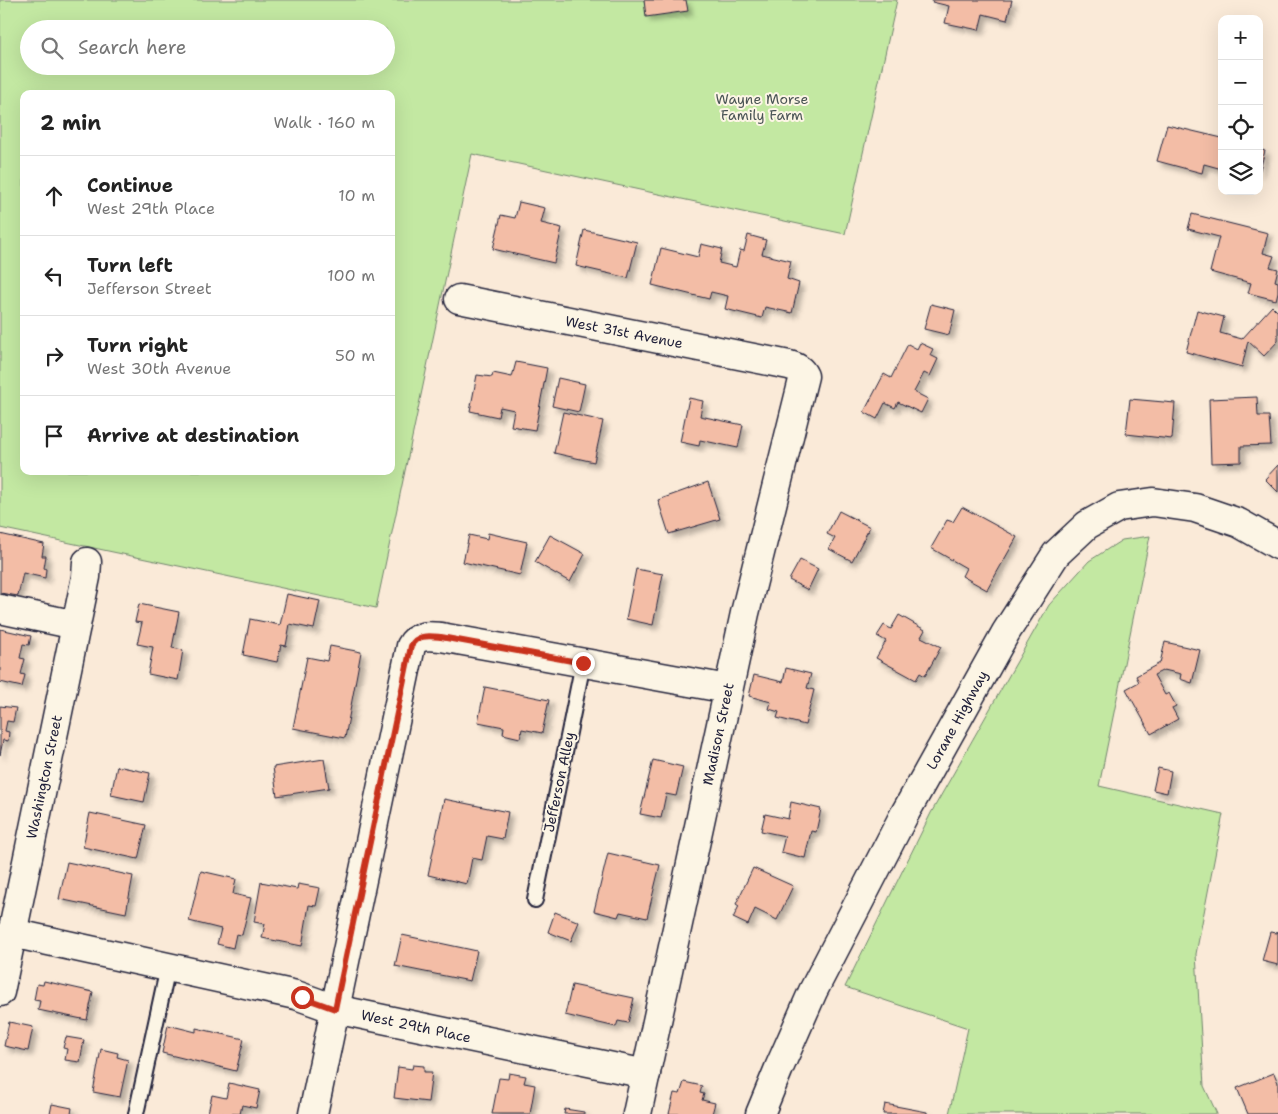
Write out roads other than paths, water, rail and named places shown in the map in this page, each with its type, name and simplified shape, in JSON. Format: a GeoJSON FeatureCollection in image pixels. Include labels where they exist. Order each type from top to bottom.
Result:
{"type":"FeatureCollection","features":[{"type":"Feature","properties":{"kind":"street","name":"West 31st Avenue"},"geometry":{"type":"LineString","coordinates":[[459,299],[789,365]]}},
{"type":"Feature","properties":{"kind":"street","name":"Madison Street"},"geometry":{"type":"LineString","coordinates":[[638,1114],[745,612],[803,381],[802,371],[797,367],[789,365]]}},
{"type":"Feature","properties":{"kind":"street","name":"Lorane Highway"},"geometry":{"type":"LineString","coordinates":[[760,1114],[813,991],[904,815],[1006,632],[1056,554],[1087,525],[1119,507],[1153,502],[1195,508],[1239,524],[1278,545]]}},
{"type":"Feature","properties":{"kind":"street","name":"Washington Street"},"geometry":{"type":"LineString","coordinates":[[0,992],[86,577],[87,562]]}},
{"type":"Feature","properties":{"kind":"street"},"geometry":{"type":"LineString","coordinates":[[0,609],[76,625]]}},
{"type":"Feature","properties":{"kind":"street"},"geometry":{"type":"LineString","coordinates":[[313,1114],[411,646],[416,638],[422,636],[441,637],[728,689]]}},
{"type":"Feature","properties":{"kind":"street","name":"West 29th Place"},"geometry":{"type":"LineString","coordinates":[[12,933],[296,996],[335,1009],[646,1074]]}},
{"type":"Feature","properties":{"kind":"lane","name":"Jefferson Alley"},"geometry":{"type":"LineString","coordinates":[[535,900],[583,663]]}},
{"type":"Feature","properties":{"kind":"lane"},"geometry":{"type":"LineString","coordinates":[[136,1114],[168,967]]}},
{"type":"Feature","properties":{"kind":"park label","name":"Wayne Morse Family Farm"},"geometry":{"type":"Point","coordinates":[762,108]}}]}
